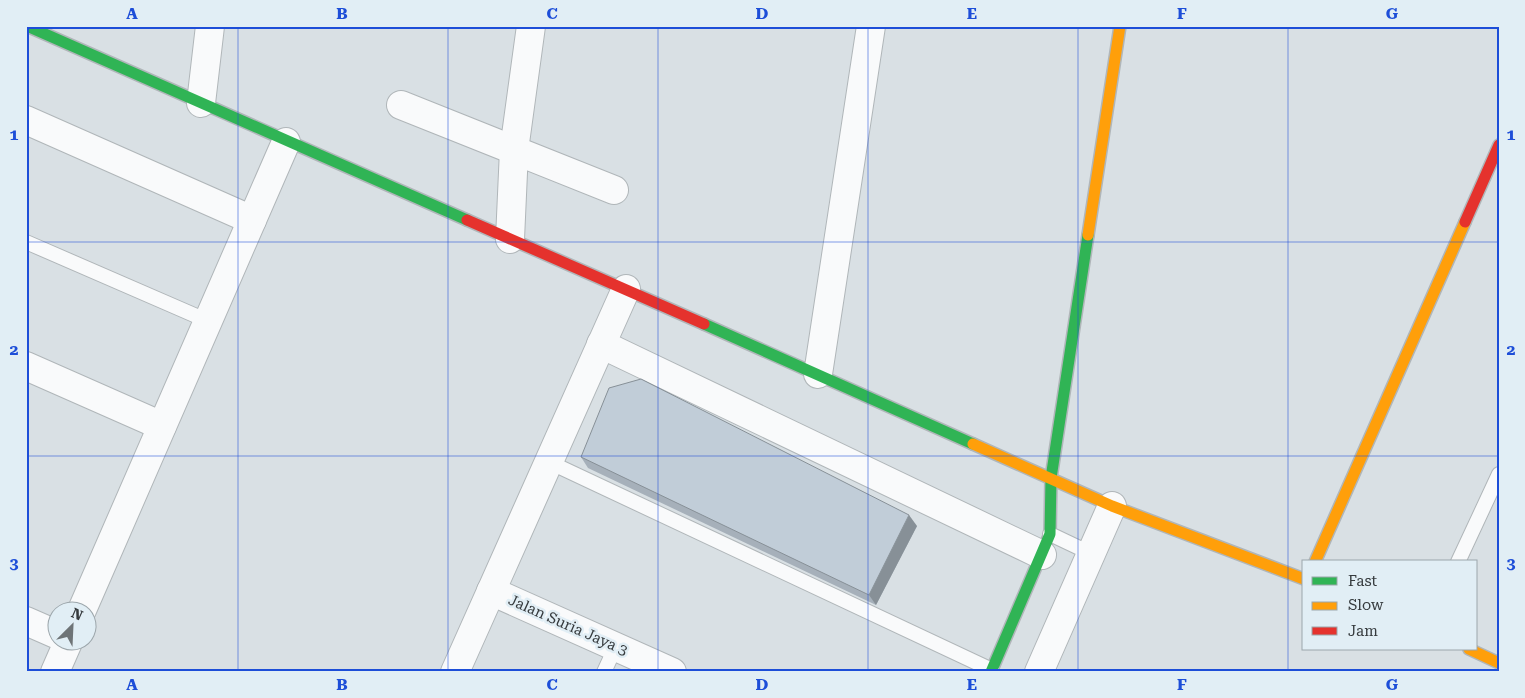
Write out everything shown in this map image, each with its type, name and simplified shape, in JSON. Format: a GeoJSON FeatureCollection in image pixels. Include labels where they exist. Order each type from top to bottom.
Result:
{"type":"FeatureCollection","features":[{"type":"Feature","properties":{"kind":"street"},"geometry":{"type":"LineString","coordinates":[[27,26],[62,34],[201,103],[286,142],[626,289],[1112,506],[1302,578]]}},
{"type":"Feature","properties":{"kind":"street"},"geometry":{"type":"LineString","coordinates":[[201,103],[210,26]]}},
{"type":"Feature","properties":{"kind":"street"},"geometry":{"type":"LineString","coordinates":[[510,239],[514,150],[531,26]]}},
{"type":"Feature","properties":{"kind":"street"},"geometry":{"type":"LineString","coordinates":[[818,374],[871,26]]}},
{"type":"Feature","properties":{"kind":"street"},"geometry":{"type":"LineString","coordinates":[[992,671],[1046,545],[1050,478],[1120,26]]}},
{"type":"Feature","properties":{"kind":"street"},"geometry":{"type":"LineString","coordinates":[[401,105],[614,190]]}},
{"type":"Feature","properties":{"kind":"street"},"geometry":{"type":"LineString","coordinates":[[26,120],[252,220]]}},
{"type":"Feature","properties":{"kind":"street"},"geometry":{"type":"LineString","coordinates":[[86,600],[286,142]]}},
{"type":"Feature","properties":{"kind":"street"},"geometry":{"type":"LineString","coordinates":[[1315,560],[1497,154]]}},
{"type":"Feature","properties":{"kind":"street"},"geometry":{"type":"LineString","coordinates":[[455,672],[626,289]]}},
{"type":"Feature","properties":{"kind":"street"},"geometry":{"type":"LineString","coordinates":[[601,344],[1046,545]]}},
{"type":"Feature","properties":{"kind":"street"},"geometry":{"type":"LineString","coordinates":[[26,366],[162,426]]}},
{"type":"Feature","properties":{"kind":"street"},"geometry":{"type":"LineString","coordinates":[[1039,672],[1112,506]]}},
{"type":"Feature","properties":{"kind":"street","name":"Jalan Suria Jaya 3"},"geometry":{"type":"LineString","coordinates":[[491,591],[672,672]]}},
{"type":"Feature","properties":{"kind":"street"},"geometry":{"type":"LineString","coordinates":[[26,621],[48,631]]}},
{"type":"Feature","properties":{"kind":"street"},"geometry":{"type":"LineString","coordinates":[[55,672],[65,650]]}},
{"type":"Feature","properties":{"kind":"street"},"geometry":{"type":"LineString","coordinates":[[1459,650],[1469,664]]}},
{"type":"Feature","properties":{"kind":"street"},"geometry":{"type":"LineString","coordinates":[[1470,650],[1499,663]]}},
{"type":"Feature","properties":{"kind":"lane"},"geometry":{"type":"LineString","coordinates":[[26,242],[208,321]]}},
{"type":"Feature","properties":{"kind":"lane"},"geometry":{"type":"LineString","coordinates":[[548,462],[992,671]]}},
{"type":"Feature","properties":{"kind":"lane"},"geometry":{"type":"LineString","coordinates":[[1459,560],[1499,474]]}},
{"type":"Feature","properties":{"kind":"lane"},"geometry":{"type":"LineString","coordinates":[[1046,545],[1090,553]]}},
{"type":"Feature","properties":{"kind":"lane"},"geometry":{"type":"LineString","coordinates":[[604,672],[616,646]]}},
{"type":"Feature","properties":{"kind":"building"},"geometry":{"type":"Polygon","coordinates":[[[641,379],[909,515],[869,595],[581,457],[609,388],[641,379]]]}},
{"type":"Feature","properties":{"kind":"traffic: fast"},"geometry":{"type":"LineString","coordinates":[[27,26],[467,220]]}},
{"type":"Feature","properties":{"kind":"traffic: fast"},"geometry":{"type":"LineString","coordinates":[[991,672],[1050,534],[1051,478],[1088,235]]}},
{"type":"Feature","properties":{"kind":"traffic: fast"},"geometry":{"type":"LineString","coordinates":[[704,324],[973,444]]}},
{"type":"Feature","properties":{"kind":"traffic: slow"},"geometry":{"type":"LineString","coordinates":[[1088,235],[1120,26]]}},
{"type":"Feature","properties":{"kind":"traffic: slow"},"geometry":{"type":"LineString","coordinates":[[1316,560],[1465,222]]}},
{"type":"Feature","properties":{"kind":"traffic: slow"},"geometry":{"type":"LineString","coordinates":[[973,444],[1112,506],[1302,578]]}},
{"type":"Feature","properties":{"kind":"traffic: slow"},"geometry":{"type":"LineString","coordinates":[[1471,650],[1499,663]]}},
{"type":"Feature","properties":{"kind":"traffic: jam"},"geometry":{"type":"LineString","coordinates":[[1465,222],[1499,145]]}},
{"type":"Feature","properties":{"kind":"traffic: jam"},"geometry":{"type":"LineString","coordinates":[[467,220],[704,324]]}}]}
